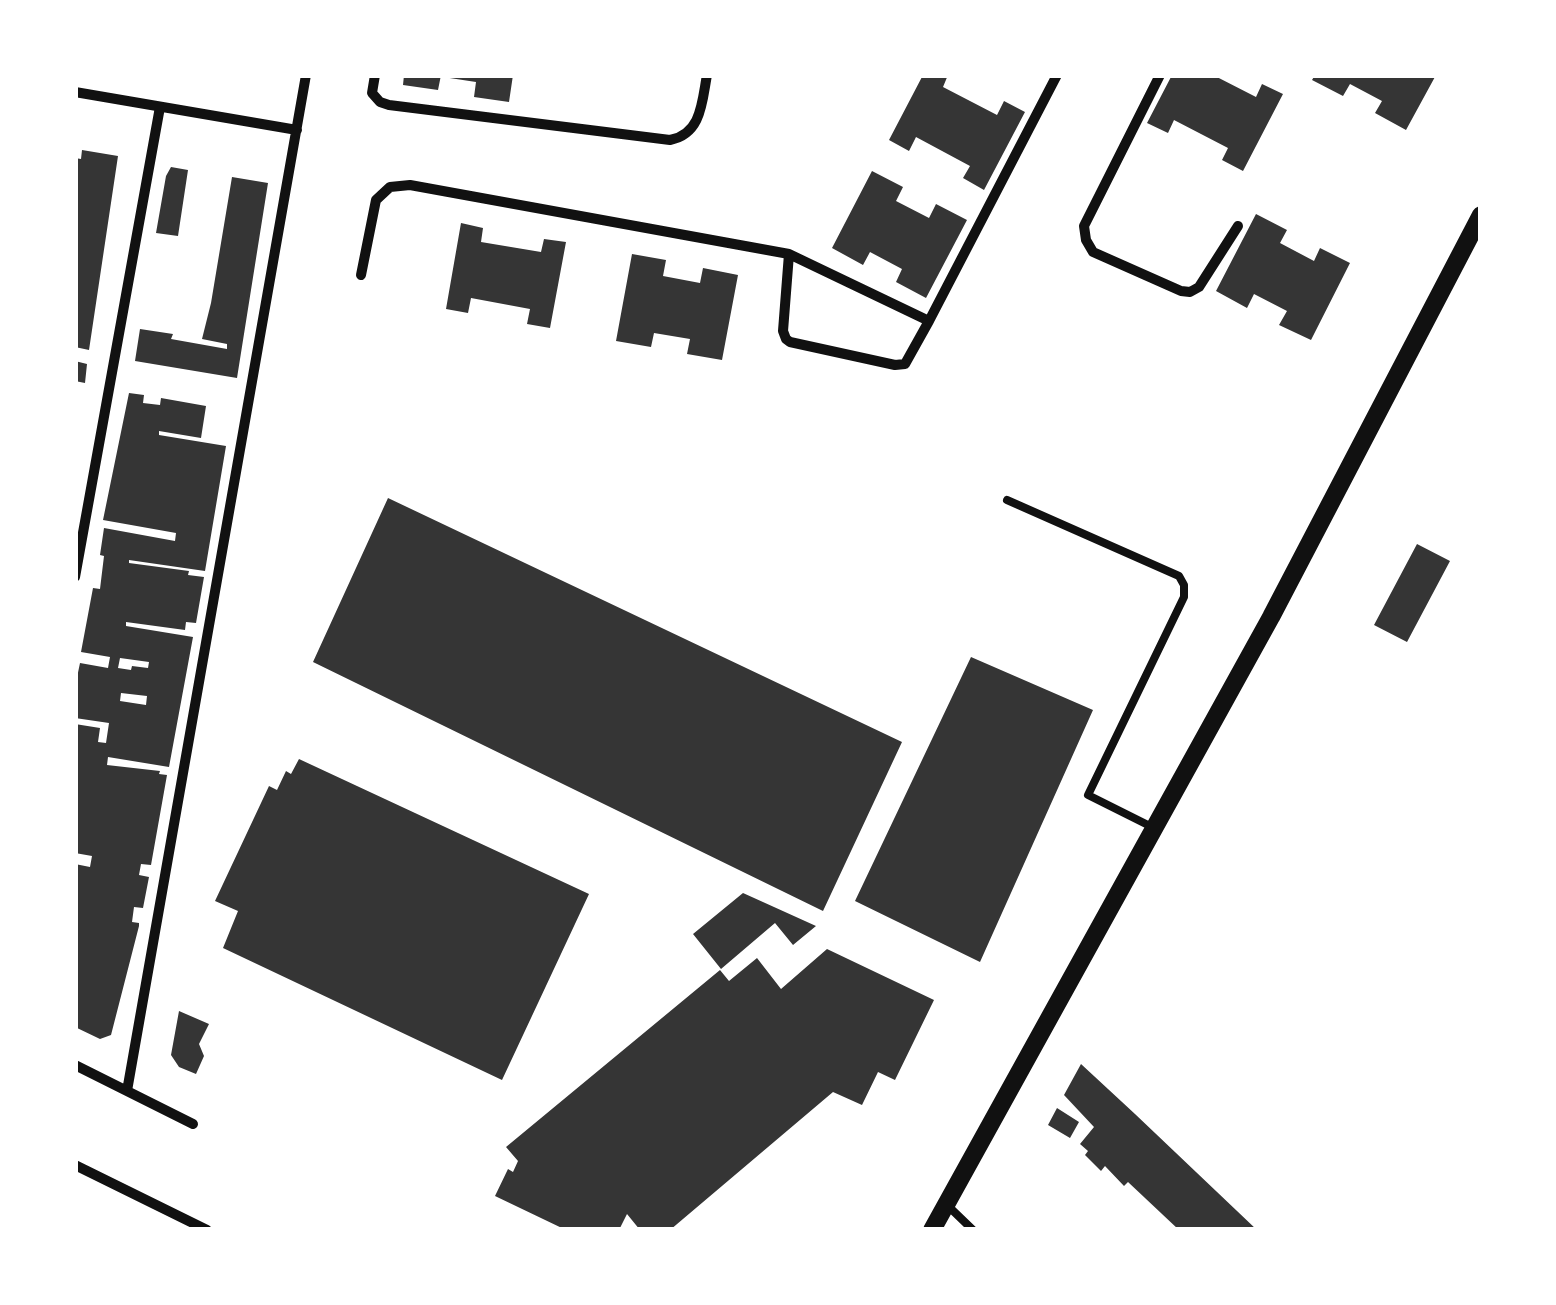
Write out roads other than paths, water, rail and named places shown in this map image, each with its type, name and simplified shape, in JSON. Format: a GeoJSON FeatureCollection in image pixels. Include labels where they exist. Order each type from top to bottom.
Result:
{"type":"FeatureCollection","features":[{"type":"Feature","properties":{"kind":"street"},"geometry":{"type":"LineString","coordinates":[[127,1091],[306,75]]}},
{"type":"Feature","properties":{"kind":"street"},"geometry":{"type":"LineString","coordinates":[[374,75],[372,93],[389,105],[670,140],[686,134],[697,121],[708,75]]}},
{"type":"Feature","properties":{"kind":"street"},"geometry":{"type":"LineString","coordinates":[[790,254],[783,331],[786,339],[895,366],[906,364],[1057,75]]}},
{"type":"Feature","properties":{"kind":"street"},"geometry":{"type":"LineString","coordinates":[[1160,75],[1084,226],[1088,245],[1094,252],[1190,292],[1199,287],[1238,226]]}},
{"type":"Feature","properties":{"kind":"street"},"geometry":{"type":"LineString","coordinates":[[75,92],[298,130]]}},
{"type":"Feature","properties":{"kind":"street"},"geometry":{"type":"LineString","coordinates":[[75,578],[160,107]]}},
{"type":"Feature","properties":{"kind":"street"},"geometry":{"type":"LineString","coordinates":[[360,275],[376,200],[390,187],[400,185],[790,254],[928,321]]}},
{"type":"Feature","properties":{"kind":"street"},"geometry":{"type":"LineString","coordinates":[[932,1230],[1271,617],[1481,215]]}},
{"type":"Feature","properties":{"kind":"street"},"geometry":{"type":"LineString","coordinates":[[75,1065],[193,1124]]}},
{"type":"Feature","properties":{"kind":"street"},"geometry":{"type":"LineString","coordinates":[[75,1165],[207,1230]]}},
{"type":"Feature","properties":{"kind":"lane"},"geometry":{"type":"LineString","coordinates":[[1007,500],[1182,580],[1184,598],[1088,795],[1154,828]]}},
{"type":"Feature","properties":{"kind":"lane"},"geometry":{"type":"LineString","coordinates":[[946,1204],[973,1230]]}}]}
